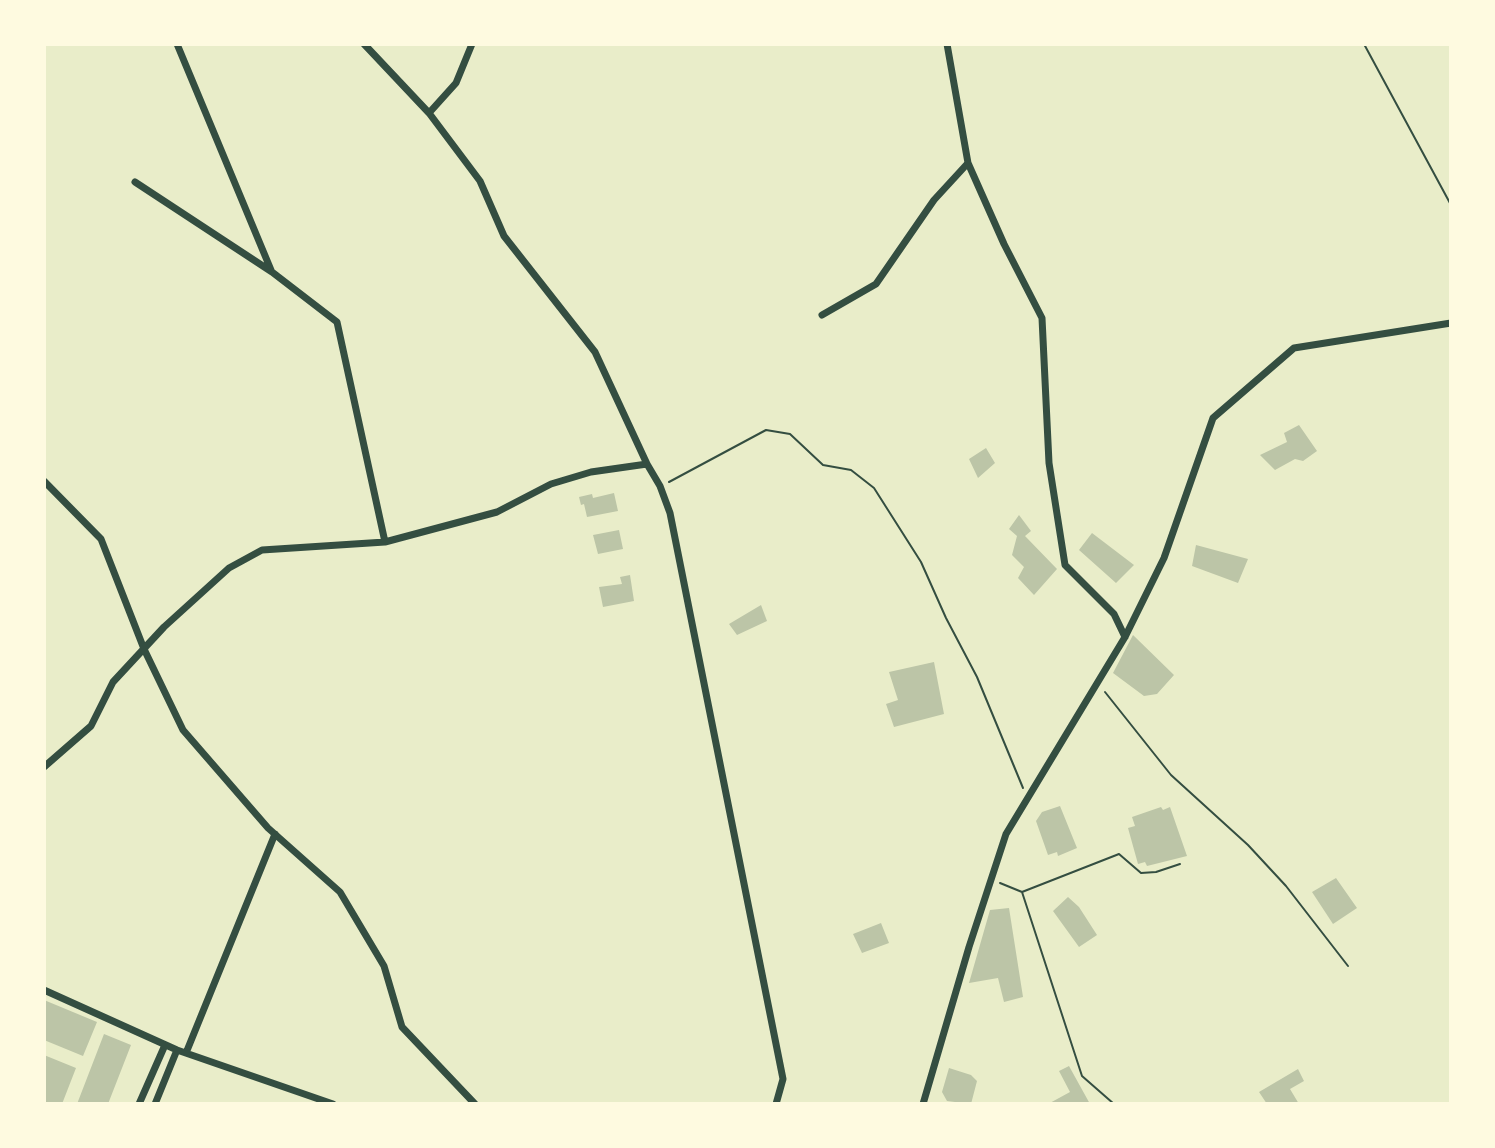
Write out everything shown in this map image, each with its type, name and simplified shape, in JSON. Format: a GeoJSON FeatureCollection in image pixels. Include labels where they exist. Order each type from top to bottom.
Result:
{"type":"FeatureCollection","features":[{"type":"Feature","properties":{"kind":"street"},"geometry":{"type":"LineString","coordinates":[[177,44],[272,272]]}},
{"type":"Feature","properties":{"kind":"street"},"geometry":{"type":"LineString","coordinates":[[364,44],[429,113],[480,181],[504,236],[595,352],[660,486],[673,528],[783,1079],[776,1104]]}},
{"type":"Feature","properties":{"kind":"street"},"geometry":{"type":"LineString","coordinates":[[429,113],[456,83],[472,44]]}},
{"type":"Feature","properties":{"kind":"street"},"geometry":{"type":"LineString","coordinates":[[947,44],[968,163],[1004,244],[1042,318],[1049,463],[1065,565],[1114,614],[1125,637]]}},
{"type":"Feature","properties":{"kind":"street"},"geometry":{"type":"LineString","coordinates":[[822,315],[876,284],[934,200],[968,163]]}},
{"type":"Feature","properties":{"kind":"street"},"geometry":{"type":"LineString","coordinates":[[135,182],[272,272],[337,322],[385,542]]}},
{"type":"Feature","properties":{"kind":"street"},"geometry":{"type":"LineString","coordinates":[[923,1104],[1006,834],[1125,637],[1164,558],[1213,418],[1294,348],[1451,323]]}},
{"type":"Feature","properties":{"kind":"street"},"geometry":{"type":"LineString","coordinates":[[44,767],[91,726],[113,682],[164,627],[229,568],[262,550],[385,542],[497,512],[551,484],[591,472],[647,464]]}},
{"type":"Feature","properties":{"kind":"street"},"geometry":{"type":"LineString","coordinates":[[44,481],[101,539],[144,649],[183,730],[275,834],[340,892],[384,966],[402,1027],[475,1104]]}},
{"type":"Feature","properties":{"kind":"street"},"geometry":{"type":"LineString","coordinates":[[186,1053],[275,834]]}},
{"type":"Feature","properties":{"kind":"street"},"geometry":{"type":"LineString","coordinates":[[44,990],[177,1050],[333,1104]]}},
{"type":"Feature","properties":{"kind":"street"},"geometry":{"type":"LineString","coordinates":[[139,1104],[165,1045]]}},
{"type":"Feature","properties":{"kind":"street"},"geometry":{"type":"LineString","coordinates":[[155,1104],[177,1050]]}},
{"type":"Feature","properties":{"kind":"path"},"geometry":{"type":"LineString","coordinates":[[1364,44],[1451,205]]}},
{"type":"Feature","properties":{"kind":"path"},"geometry":{"type":"LineString","coordinates":[[660,486],[766,430],[790,434],[823,465],[851,470],[874,488],[921,562],[977,677],[1027,798]]}},
{"type":"Feature","properties":{"kind":"path"},"geometry":{"type":"LineString","coordinates":[[1097,683],[1171,775],[1248,845],[1286,886],[1348,966]]}},
{"type":"Feature","properties":{"kind":"path"},"geometry":{"type":"LineString","coordinates":[[991,879],[1022,892],[1119,854],[1141,873],[1180,864]]}},
{"type":"Feature","properties":{"kind":"path"},"geometry":{"type":"LineString","coordinates":[[1022,892],[1082,1076],[1114,1104]]}},
{"type":"Feature","properties":{"kind":"building"},"geometry":{"type":"Polygon","coordinates":[[[1299,425],[1317,451],[1303,461],[1295,459],[1275,470],[1260,455],[1287,442],[1284,433],[1299,425]]]}},
{"type":"Feature","properties":{"kind":"building"},"geometry":{"type":"Polygon","coordinates":[[[986,448],[995,463],[978,478],[969,459],[986,448]]]}},
{"type":"Feature","properties":{"kind":"building"},"geometry":{"type":"Polygon","coordinates":[[[614,493],[618,511],[587,517],[579,497],[592,494],[593,498],[614,493]]]}},
{"type":"Feature","properties":{"kind":"building"},"geometry":{"type":"Polygon","coordinates":[[[1019,515],[1031,531],[1025,536],[1057,569],[1034,595],[1018,578],[1024,567],[1012,555],[1017,536],[1009,529],[1019,515]]]}},
{"type":"Feature","properties":{"kind":"building"},"geometry":{"type":"Polygon","coordinates":[[[619,530],[623,549],[598,554],[593,535],[619,530]]]}},
{"type":"Feature","properties":{"kind":"building"},"geometry":{"type":"Polygon","coordinates":[[[1092,533],[1134,565],[1116,583],[1079,550],[1092,533]]]}},
{"type":"Feature","properties":{"kind":"building"},"geometry":{"type":"Polygon","coordinates":[[[1196,545],[1248,559],[1238,583],[1192,566],[1196,545]]]}},
{"type":"Feature","properties":{"kind":"building"},"geometry":{"type":"Polygon","coordinates":[[[630,575],[634,601],[603,607],[599,587],[622,584],[620,577],[630,575]]]}},
{"type":"Feature","properties":{"kind":"building"},"geometry":{"type":"Polygon","coordinates":[[[761,605],[767,621],[737,635],[729,624],[761,605]]]}},
{"type":"Feature","properties":{"kind":"building"},"geometry":{"type":"Polygon","coordinates":[[[1133,635],[1174,675],[1157,694],[1144,696],[1113,673],[1133,635]]]}},
{"type":"Feature","properties":{"kind":"building"},"geometry":{"type":"Polygon","coordinates":[[[934,662],[944,714],[894,727],[886,704],[898,700],[889,672],[934,662]]]}},
{"type":"Feature","properties":{"kind":"building"},"geometry":{"type":"Polygon","coordinates":[[[1060,806],[1077,848],[1058,856],[1057,852],[1048,855],[1036,821],[1042,812],[1060,806]]]}},
{"type":"Feature","properties":{"kind":"building"},"geometry":{"type":"Polygon","coordinates":[[[1161,807],[1163,810],[1170,807],[1187,856],[1147,866],[1145,862],[1138,864],[1128,828],[1135,826],[1132,817],[1161,807]]]}},
{"type":"Feature","properties":{"kind":"building"},"geometry":{"type":"Polygon","coordinates":[[[1336,878],[1357,908],[1333,924],[1312,892],[1336,878]]]}},
{"type":"Feature","properties":{"kind":"building"},"geometry":{"type":"Polygon","coordinates":[[[1068,897],[1079,907],[1097,935],[1079,947],[1053,911],[1068,897]]]}},
{"type":"Feature","properties":{"kind":"building"},"geometry":{"type":"Polygon","coordinates":[[[1009,908],[1023,997],[1004,1002],[998,978],[969,983],[990,910],[1009,908]]]}},
{"type":"Feature","properties":{"kind":"building"},"geometry":{"type":"Polygon","coordinates":[[[881,923],[889,943],[862,953],[853,934],[881,923]]]}},
{"type":"Feature","properties":{"kind":"building"},"geometry":{"type":"Polygon","coordinates":[[[44,1000],[97,1022],[83,1056],[44,1040],[44,1000]]]}},
{"type":"Feature","properties":{"kind":"building"},"geometry":{"type":"Polygon","coordinates":[[[104,1034],[131,1045],[108,1104],[77,1104],[104,1034]]]}},
{"type":"Feature","properties":{"kind":"building"},"geometry":{"type":"Polygon","coordinates":[[[44,1055],[76,1068],[62,1104],[44,1104],[44,1055]]]}},
{"type":"Feature","properties":{"kind":"building"},"geometry":{"type":"Polygon","coordinates":[[[1069,1066],[1090,1104],[1048,1104],[1070,1092],[1059,1071],[1069,1066]]]}},
{"type":"Feature","properties":{"kind":"building"},"geometry":{"type":"Polygon","coordinates":[[[949,1068],[971,1075],[977,1081],[971,1104],[947,1101],[942,1092],[949,1068]]]}},
{"type":"Feature","properties":{"kind":"building"},"geometry":{"type":"Polygon","coordinates":[[[1298,1069],[1304,1081],[1290,1089],[1299,1104],[1267,1104],[1259,1092],[1298,1069]]]}}]}
